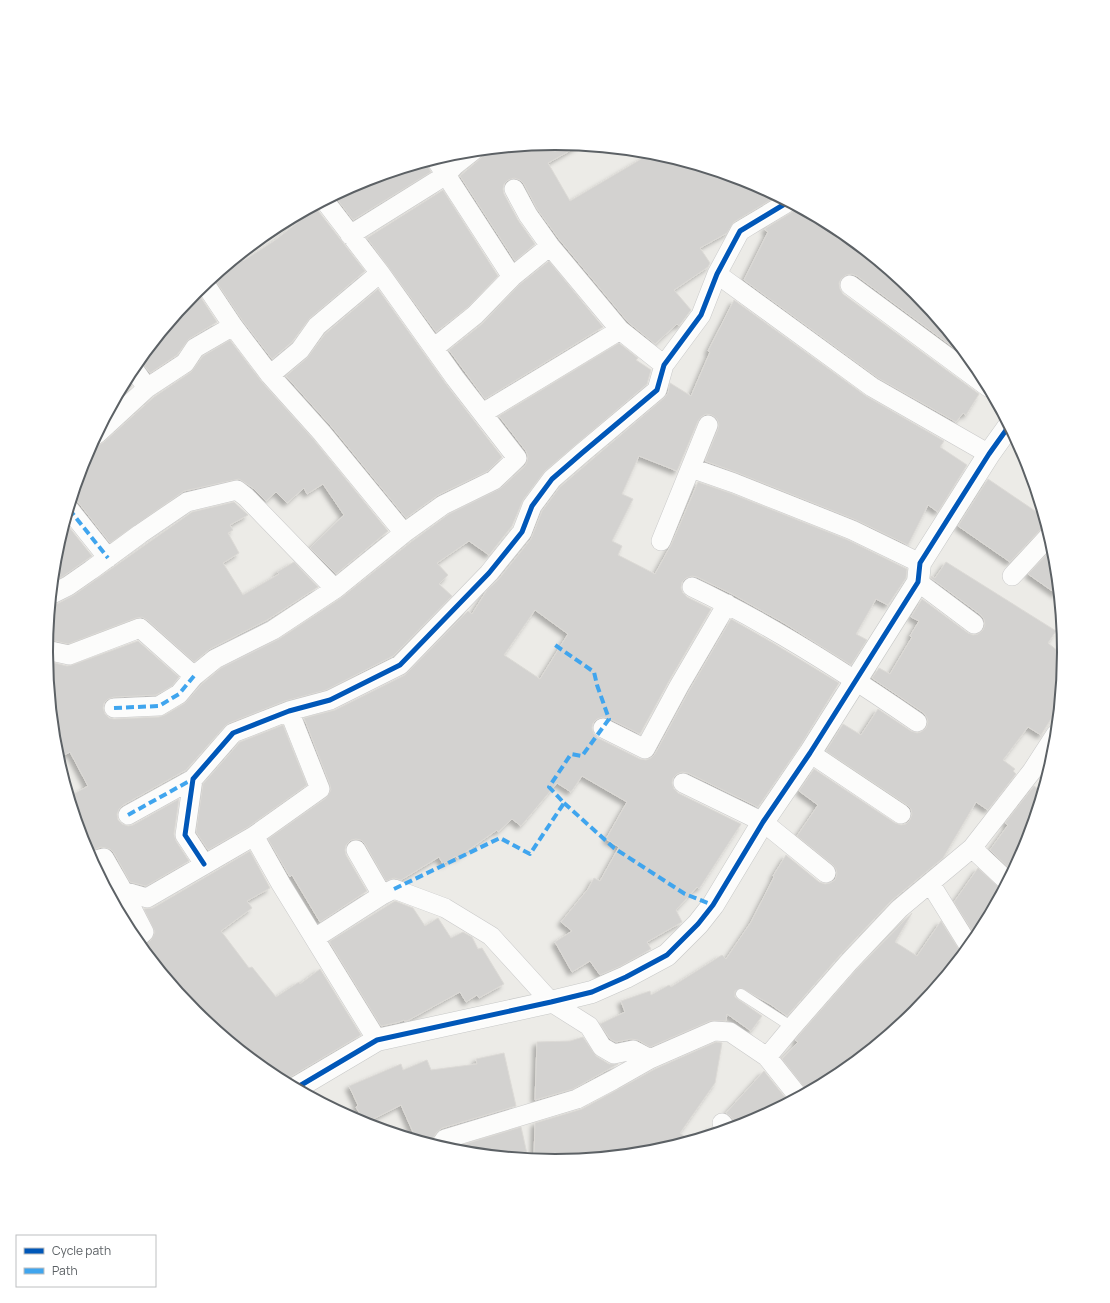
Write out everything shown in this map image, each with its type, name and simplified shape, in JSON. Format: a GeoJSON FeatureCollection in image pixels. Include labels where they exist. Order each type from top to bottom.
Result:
{"type":"FeatureCollection","features":[{"type":"Feature","properties":{"kind":"street"},"geometry":{"type":"LineString","coordinates":[[350,236],[446,175],[464,158]]}},
{"type":"Feature","properties":{"kind":"street"},"geometry":{"type":"LineString","coordinates":[[439,164],[512,277]]}},
{"type":"Feature","properties":{"kind":"street"},"geometry":{"type":"LineString","coordinates":[[514,189],[528,215],[550,246],[620,330],[664,365]]}},
{"type":"Feature","properties":{"kind":"street"},"geometry":{"type":"LineString","coordinates":[[114,708],[159,706],[179,694],[194,676],[215,659],[273,630],[335,589],[404,533],[443,505],[494,480],[517,458],[455,378],[380,273],[327,204]]}},
{"type":"Feature","properties":{"kind":"street"},"geometry":{"type":"LineString","coordinates":[[128,815],[193,779],[233,733],[289,712],[330,700],[400,665],[489,573],[522,532],[532,506],[552,479],[657,390],[664,365],[701,315],[717,274],[740,231],[784,205]]}},
{"type":"Feature","properties":{"kind":"street"},"geometry":{"type":"LineString","coordinates":[[434,348],[475,315],[512,277],[550,246]]}},
{"type":"Feature","properties":{"kind":"street"},"geometry":{"type":"LineString","coordinates":[[270,375],[300,350],[317,326],[380,273]]}},
{"type":"Feature","properties":{"kind":"street"},"geometry":{"type":"LineString","coordinates":[[717,274],[872,387],[989,454]]}},
{"type":"Feature","properties":{"kind":"street"},"geometry":{"type":"LineString","coordinates":[[850,285],[975,377]]}},
{"type":"Feature","properties":{"kind":"street"},"geometry":{"type":"LineString","coordinates":[[208,290],[270,375],[322,433],[404,533]]}},
{"type":"Feature","properties":{"kind":"street"},"geometry":{"type":"LineString","coordinates":[[107,424],[147,388],[185,363],[195,348],[233,326]]}},
{"type":"Feature","properties":{"kind":"street"},"geometry":{"type":"LineString","coordinates":[[483,413],[620,330]]}},
{"type":"Feature","properties":{"kind":"street"},"geometry":{"type":"LineString","coordinates":[[137,375],[147,388]]}},
{"type":"Feature","properties":{"kind":"street"},"geometry":{"type":"LineString","coordinates":[[661,541],[708,425]]}},
{"type":"Feature","properties":{"kind":"street"},"geometry":{"type":"LineString","coordinates":[[302,1085],[377,1040],[592,992],[626,977],[667,955],[698,924],[713,905],[763,822],[810,753],[856,680],[989,454],[1006,431]]}},
{"type":"Feature","properties":{"kind":"street"},"geometry":{"type":"LineString","coordinates":[[691,468],[734,483],[852,530],[919,572],[974,624]]}},
{"type":"Feature","properties":{"kind":"street"},"geometry":{"type":"LineString","coordinates":[[56,592],[74,582],[187,502],[237,490],[246,497],[335,589]]}},
{"type":"Feature","properties":{"kind":"street"},"geometry":{"type":"LineString","coordinates":[[73,514],[108,558]]}},
{"type":"Feature","properties":{"kind":"street"},"geometry":{"type":"LineString","coordinates":[[1012,576],[1044,541]]}},
{"type":"Feature","properties":{"kind":"street"},"geometry":{"type":"LineString","coordinates":[[692,587],[727,604],[856,680],[917,722]]}},
{"type":"Feature","properties":{"kind":"street"},"geometry":{"type":"LineString","coordinates":[[603,728],[645,749],[679,686],[727,604]]}},
{"type":"Feature","properties":{"kind":"street"},"geometry":{"type":"LineString","coordinates":[[53,652],[68,655],[140,628],[194,676]]}},
{"type":"Feature","properties":{"kind":"street"},"geometry":{"type":"LineString","coordinates":[[123,891],[147,898],[254,836],[320,789],[289,712]]}},
{"type":"Feature","properties":{"kind":"street"},"geometry":{"type":"LineString","coordinates":[[810,753],[901,814]]}},
{"type":"Feature","properties":{"kind":"street"},"geometry":{"type":"LineString","coordinates":[[767,1057],[849,962],[899,909],[972,848],[1039,776],[1044,765]]}},
{"type":"Feature","properties":{"kind":"street"},"geometry":{"type":"LineString","coordinates":[[193,779],[185,835],[204,864]]}},
{"type":"Feature","properties":{"kind":"street"},"geometry":{"type":"LineString","coordinates":[[683,783],[763,822],[826,873]]}},
{"type":"Feature","properties":{"kind":"street"},"geometry":{"type":"LineString","coordinates":[[254,836],[281,884],[377,1040]]}},
{"type":"Feature","properties":{"kind":"street"},"geometry":{"type":"LineString","coordinates":[[972,848],[1003,877]]}},
{"type":"Feature","properties":{"kind":"street"},"geometry":{"type":"LineString","coordinates":[[356,850],[382,895]]}},
{"type":"Feature","properties":{"kind":"street"},"geometry":{"type":"LineString","coordinates":[[98,860],[104,858],[123,891],[144,932],[141,934]]}},
{"type":"Feature","properties":{"kind":"street"},"geometry":{"type":"LineString","coordinates":[[930,883],[965,940]]}},
{"type":"Feature","properties":{"kind":"street"},"geometry":{"type":"LineString","coordinates":[[315,938],[382,895],[394,890],[445,908],[491,936],[551,1002],[589,1026],[602,1047],[614,1054],[633,1050],[650,1059]]}},
{"type":"Feature","properties":{"kind":"street"},"geometry":{"type":"LineString","coordinates":[[444,1141],[577,1099],[650,1059],[714,1031],[730,1032],[767,1057],[795,1092]]}},
{"type":"Feature","properties":{"kind":"lane"},"geometry":{"type":"LineString","coordinates":[[741,994],[792,1027]]}},
{"type":"Feature","properties":{"kind":"building"},"geometry":{"type":"Polygon","coordinates":[[[570,150],[548,163],[570,201],[644,158],[716,176],[772,199],[734,222],[727,233],[700,248],[710,263],[708,267],[674,290],[691,310],[679,326],[677,324],[655,344],[628,322],[559,239],[537,209],[524,184],[520,180],[514,178],[508,180],[504,184],[504,194],[518,220],[535,244],[515,261],[460,176],[483,155],[522,151],[570,150]]]}},
{"type":"Feature","properties":{"kind":"building"},"geometry":{"type":"Polygon","coordinates":[[[428,166],[431,172],[353,220],[337,199],[394,176],[428,166]]]}},
{"type":"Feature","properties":{"kind":"building"},"geometry":{"type":"Polygon","coordinates":[[[443,190],[498,276],[468,307],[436,332],[367,238],[443,190]]]}},
{"type":"Feature","properties":{"kind":"building"},"geometry":{"type":"Polygon","coordinates":[[[317,210],[365,271],[310,318],[292,342],[272,359],[242,320],[216,282],[242,259],[243,261],[274,241],[306,216],[317,210]]]}},
{"type":"Feature","properties":{"kind":"building"},"geometry":{"type":"Polygon","coordinates":[[[794,211],[834,234],[861,253],[886,274],[932,321],[955,348],[857,276],[852,274],[846,275],[839,283],[843,294],[979,394],[966,415],[963,413],[956,422],[878,378],[744,280],[768,232],[765,230],[766,228],[794,211]]]}},
{"type":"Feature","properties":{"kind":"building"},"geometry":{"type":"Polygon","coordinates":[[[549,261],[603,327],[485,399],[449,350],[482,324],[519,285],[549,261]]]}},
{"type":"Feature","properties":{"kind":"building"},"geometry":{"type":"Polygon","coordinates":[[[378,289],[446,384],[502,457],[488,471],[438,495],[406,518],[331,426],[286,376],[307,358],[325,334],[378,289]]]}},
{"type":"Feature","properties":{"kind":"building"},"geometry":{"type":"Polygon","coordinates":[[[200,297],[217,322],[189,339],[177,355],[150,373],[144,365],[157,346],[200,297]]]}},
{"type":"Feature","properties":{"kind":"building"},"geometry":{"type":"Polygon","coordinates":[[[734,300],[866,396],[944,441],[940,447],[967,465],[938,512],[928,505],[908,545],[856,520],[705,461],[719,424],[717,419],[712,415],[706,414],[698,421],[677,471],[639,456],[622,494],[633,499],[612,541],[622,546],[618,555],[655,574],[671,545],[698,482],[730,493],[848,540],[907,569],[906,578],[888,605],[876,599],[856,634],[867,640],[851,665],[784,623],[732,594],[697,577],[692,576],[686,578],[682,582],[681,588],[687,597],[711,609],[640,734],[603,717],[597,719],[593,723],[592,728],[594,734],[598,738],[640,759],[646,760],[651,758],[655,754],[689,691],[731,619],[839,683],[800,746],[758,807],[688,773],[682,772],[673,778],[672,783],[674,789],[678,793],[741,824],[699,889],[697,887],[676,910],[682,922],[647,942],[651,949],[621,966],[600,975],[590,961],[572,972],[555,942],[572,931],[561,922],[588,889],[594,878],[600,881],[619,847],[606,839],[627,802],[582,776],[571,792],[557,783],[521,826],[512,819],[498,832],[497,830],[457,858],[456,856],[443,864],[439,857],[401,880],[394,878],[386,881],[365,844],[361,840],[351,840],[346,845],[346,855],[367,891],[320,922],[292,875],[290,877],[268,839],[326,798],[331,790],[304,718],[335,710],[405,675],[468,611],[472,614],[487,590],[498,580],[531,539],[542,511],[560,487],[664,398],[668,393],[670,383],[691,396],[710,352],[708,351],[734,300]],[[535,610],[504,655],[540,679],[568,634],[535,610]]]}},
{"type":"Feature","properties":{"kind":"building"},"geometry":{"type":"Polygon","coordinates":[[[230,340],[262,382],[314,440],[388,531],[336,574],[310,548],[344,515],[323,484],[307,494],[304,488],[287,503],[276,492],[266,501],[253,488],[239,479],[184,491],[110,543],[76,501],[91,459],[98,445],[104,442],[154,397],[191,372],[203,356],[230,340]]]}},
{"type":"Feature","properties":{"kind":"building"},"geometry":{"type":"Polygon","coordinates":[[[619,343],[638,358],[636,360],[651,370],[647,384],[545,471],[523,500],[512,526],[489,555],[469,541],[437,563],[448,575],[439,584],[452,596],[393,656],[326,690],[285,701],[229,723],[186,770],[123,805],[117,814],[118,820],[122,824],[128,826],[133,825],[179,799],[174,834],[176,841],[189,861],[146,886],[130,882],[114,853],[110,849],[101,847],[94,850],[80,813],[74,794],[88,786],[70,752],[64,755],[57,717],[53,663],[67,666],[72,665],[138,641],[179,677],[172,686],[156,695],[114,697],[108,699],[104,703],[103,708],[105,714],[109,718],[114,719],[159,717],[165,715],[185,703],[202,684],[221,668],[279,639],[341,598],[411,542],[449,514],[501,488],[525,466],[528,456],[526,451],[499,416],[619,343]]]}},
{"type":"Feature","properties":{"kind":"building"},"geometry":{"type":"Polygon","coordinates":[[[131,384],[132,386],[124,394],[131,384]]]}},
{"type":"Feature","properties":{"kind":"building"},"geometry":{"type":"Polygon","coordinates":[[[988,479],[1037,512],[1041,529],[1010,562],[958,526],[988,479]]]}},
{"type":"Feature","properties":{"kind":"building"},"geometry":{"type":"Polygon","coordinates":[[[234,502],[248,515],[230,525],[233,530],[228,533],[239,553],[223,563],[243,595],[279,574],[277,572],[294,562],[318,587],[267,620],[210,649],[194,662],[142,617],[68,644],[53,641],[55,604],[74,595],[192,512],[234,502]]]}},
{"type":"Feature","properties":{"kind":"building"},"geometry":{"type":"Polygon","coordinates":[[[69,527],[92,556],[58,579],[69,527]]]}},
{"type":"Feature","properties":{"kind":"building"},"geometry":{"type":"Polygon","coordinates":[[[1047,554],[1054,592],[1028,574],[1047,554]]]}},
{"type":"Feature","properties":{"kind":"building"},"geometry":{"type":"Polygon","coordinates":[[[946,562],[1056,631],[1048,643],[1057,650],[1053,715],[1041,735],[1028,727],[1003,760],[1015,769],[1013,771],[1016,774],[988,810],[976,802],[943,858],[891,901],[841,954],[787,1016],[770,1004],[741,988],[735,991],[735,997],[762,1016],[751,1031],[727,1014],[726,1021],[710,1021],[650,1047],[638,1040],[631,1039],[616,1042],[610,1039],[600,1024],[625,1012],[621,1001],[650,991],[651,995],[669,985],[671,987],[722,955],[726,959],[751,922],[774,877],[773,876],[786,855],[819,882],[825,884],[835,880],[837,874],[833,865],[797,836],[818,805],[799,791],[814,769],[895,823],[901,825],[906,824],[910,820],[912,814],[911,809],[907,805],[826,751],[843,724],[861,735],[878,709],[911,731],[917,733],[926,728],[928,722],[924,713],[872,678],[879,668],[890,674],[912,637],[910,636],[919,621],[911,617],[922,599],[968,633],[973,635],[978,634],[983,630],[985,625],[984,619],[981,615],[931,578],[931,576],[935,578],[946,562]]]}},
{"type":"Feature","properties":{"kind":"building"},"geometry":{"type":"Polygon","coordinates":[[[283,725],[307,785],[248,827],[208,850],[196,832],[203,784],[240,742],[283,725]]]}},
{"type":"Feature","properties":{"kind":"building"},"geometry":{"type":"Polygon","coordinates":[[[1034,786],[1038,789],[1019,844],[1008,867],[990,850],[1008,825],[1005,823],[1034,786]]]}},
{"type":"Feature","properties":{"kind":"building"},"geometry":{"type":"Polygon","coordinates":[[[250,851],[270,888],[247,901],[252,908],[221,931],[249,968],[252,967],[276,997],[299,982],[300,984],[320,969],[361,1035],[290,1077],[276,1069],[249,1050],[224,1029],[200,1006],[157,957],[148,944],[155,932],[144,909],[153,908],[250,851]]]}},
{"type":"Feature","properties":{"kind":"building"},"geometry":{"type":"Polygon","coordinates":[[[978,868],[998,887],[990,903],[972,930],[954,902],[978,868]]]}},
{"type":"Feature","properties":{"kind":"building"},"geometry":{"type":"Polygon","coordinates":[[[395,901],[413,908],[425,926],[438,918],[451,938],[463,932],[472,937],[478,949],[482,948],[504,984],[479,998],[477,995],[466,1002],[460,992],[407,1021],[404,1020],[381,1026],[330,941],[395,901]]]}},
{"type":"Feature","properties":{"kind":"building"},"geometry":{"type":"Polygon","coordinates":[[[912,913],[895,942],[917,956],[941,921],[959,949],[932,982],[886,1029],[861,1050],[804,1087],[782,1059],[798,1042],[795,1040],[800,1034],[857,969],[912,913]]]}},
{"type":"Feature","properties":{"kind":"building"},"geometry":{"type":"Polygon","coordinates":[[[583,1037],[596,1056],[609,1064],[618,1064],[573,1089],[535,1100],[537,1042],[570,1041],[583,1037]]]}},
{"type":"Feature","properties":{"kind":"building"},"geometry":{"type":"Polygon","coordinates":[[[716,1042],[722,1043],[715,1083],[680,1133],[684,1136],[653,1144],[621,1149],[555,1154],[534,1153],[535,1123],[582,1109],[655,1069],[716,1042]]]}},
{"type":"Feature","properties":{"kind":"building"},"geometry":{"type":"Polygon","coordinates":[[[504,1053],[516,1106],[442,1128],[433,1138],[413,1133],[401,1105],[373,1119],[360,1114],[356,1107],[358,1105],[349,1086],[401,1064],[403,1070],[427,1060],[431,1070],[477,1064],[476,1059],[504,1053]]]}},
{"type":"Feature","properties":{"kind":"building"},"geometry":{"type":"Polygon","coordinates":[[[764,1071],[785,1097],[734,1120],[726,1113],[764,1071]]]}},
{"type":"Feature","properties":{"kind":"building"},"geometry":{"type":"Polygon","coordinates":[[[521,1127],[527,1152],[489,1149],[462,1145],[521,1127]]]}},
{"type":"Feature","properties":{"kind":"marked path"},"geometry":{"type":"LineString","coordinates":[[73,514],[108,558]]}},
{"type":"Feature","properties":{"kind":"marked path"},"geometry":{"type":"LineString","coordinates":[[394,889],[500,838],[530,854],[564,803],[549,787],[571,754],[582,756],[609,719],[594,672],[555,645]]}},
{"type":"Feature","properties":{"kind":"marked path"},"geometry":{"type":"LineString","coordinates":[[114,708],[159,706],[179,694],[194,676]]}},
{"type":"Feature","properties":{"kind":"marked path"},"geometry":{"type":"LineString","coordinates":[[128,815],[193,779]]}},
{"type":"Feature","properties":{"kind":"marked path"},"geometry":{"type":"LineString","coordinates":[[564,803],[614,848],[685,894],[713,905]]}},
{"type":"Feature","properties":{"kind":"cycle path"},"geometry":{"type":"LineString","coordinates":[[204,864],[185,835],[193,779],[233,733],[289,711],[330,700],[400,665],[489,573],[522,532],[532,506],[552,479],[657,390],[664,365],[701,315],[717,274],[740,231],[784,205]]}},
{"type":"Feature","properties":{"kind":"cycle path"},"geometry":{"type":"LineString","coordinates":[[302,1085],[377,1040],[592,992],[626,977],[667,955],[698,924],[713,905],[763,822],[810,753],[918,582],[920,563],[989,454],[1006,431]]}}]}
